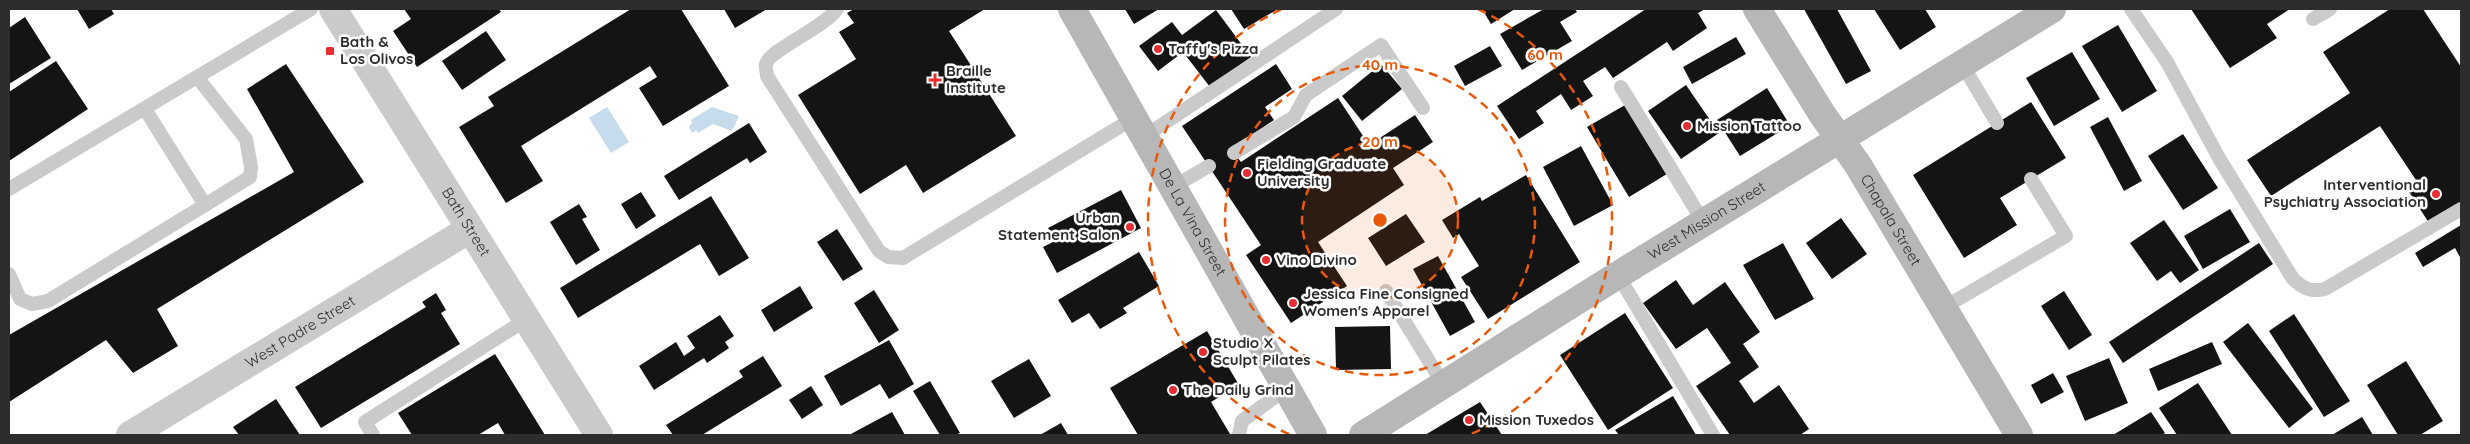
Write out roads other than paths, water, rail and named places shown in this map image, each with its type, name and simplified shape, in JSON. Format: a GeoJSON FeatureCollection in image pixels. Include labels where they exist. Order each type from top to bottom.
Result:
{"type":"FeatureCollection","features":[{"type":"Feature","properties":{"kind":"street","name":"De La Vina Street"},"geometry":{"type":"LineString","coordinates":[[1072,9],[1313,435]]}},
{"type":"Feature","properties":{"kind":"street","name":"Chapala Street"},"geometry":{"type":"LineString","coordinates":[[1757,9],[1822,114],[1841,139],[2019,435]]}},
{"type":"Feature","properties":{"kind":"street","name":"West Mission Street"},"geometry":{"type":"LineString","coordinates":[[1363,435],[1618,275],[2052,9]]}},
{"type":"Feature","properties":{"kind":"street","name":"Bath Street"},"geometry":{"type":"LineString","coordinates":[[343,12],[470,229],[599,435]]}},
{"type":"Feature","properties":{"kind":"street","name":"West Padre Street"},"geometry":{"type":"LineString","coordinates":[[130,435],[470,229]]}},
{"type":"Feature","properties":{"kind":"lane"},"geometry":{"type":"LineString","coordinates":[[9,189],[312,9]]}},
{"type":"Feature","properties":{"kind":"lane"},"geometry":{"type":"LineString","coordinates":[[837,9],[831,18],[772,56],[766,64],[767,76],[879,251],[888,257],[903,258],[1139,127],[1336,9]]}},
{"type":"Feature","properties":{"kind":"lane"},"geometry":{"type":"LineString","coordinates":[[2131,9],[2167,62],[2219,158],[2293,279],[2304,289],[2326,290],[2461,209]]}},
{"type":"Feature","properties":{"kind":"lane"},"geometry":{"type":"LineString","coordinates":[[2313,19],[2330,9]]}},
{"type":"Feature","properties":{"kind":"lane"},"geometry":{"type":"LineString","coordinates":[[1234,153],[1294,117],[1306,95],[1381,45],[1423,108]]}},
{"type":"Feature","properties":{"kind":"lane"},"geometry":{"type":"LineString","coordinates":[[1962,64],[1997,123]]}},
{"type":"Feature","properties":{"kind":"lane"},"geometry":{"type":"LineString","coordinates":[[9,274],[20,299],[32,304],[48,301],[250,177],[251,167],[246,139],[197,77]]}},
{"type":"Feature","properties":{"kind":"lane"},"geometry":{"type":"LineString","coordinates":[[1621,87],[1704,223]]}},
{"type":"Feature","properties":{"kind":"lane"},"geometry":{"type":"LineString","coordinates":[[145,109],[205,205]]}},
{"type":"Feature","properties":{"kind":"lane"},"geometry":{"type":"LineString","coordinates":[[1173,187],[1209,166]]}},
{"type":"Feature","properties":{"kind":"lane"},"geometry":{"type":"LineString","coordinates":[[1943,308],[2066,236],[2031,179]]}},
{"type":"Feature","properties":{"kind":"lane"},"geometry":{"type":"LineString","coordinates":[[1618,275],[1713,435]]}},
{"type":"Feature","properties":{"kind":"lane"},"geometry":{"type":"LineString","coordinates":[[1386,291],[1443,384]]}},
{"type":"Feature","properties":{"kind":"lane"},"geometry":{"type":"LineString","coordinates":[[373,435],[365,422],[527,319]]}},
{"type":"Feature","properties":{"kind":"lane"},"geometry":{"type":"LineString","coordinates":[[1239,435],[1242,421],[1287,388]]}},
{"type":"Feature","properties":{"kind":"water"},"geometry":{"type":"Polygon","coordinates":[[[607,107],[629,142],[611,153],[589,118],[607,107]]]}},
{"type":"Feature","properties":{"kind":"water"},"geometry":{"type":"Polygon","coordinates":[[[712,107],[739,116],[732,131],[713,124],[698,133],[696,130],[692,133],[689,127],[692,123],[691,120],[712,107]]]}},
{"type":"Feature","properties":{"kind":"place","name":"Taffy's Pizza"},"geometry":{"type":"Point","coordinates":[1158,49]}},
{"type":"Feature","properties":{"kind":"place","name":"Bath & Los Olivos"},"geometry":{"type":"Point","coordinates":[330,51]}},
{"type":"Feature","properties":{"kind":"place","name":"Braille Institute"},"geometry":{"type":"Point","coordinates":[935,80]}},
{"type":"Feature","properties":{"kind":"place","name":"Mission Tattoo"},"geometry":{"type":"Point","coordinates":[1687,126]}},
{"type":"Feature","properties":{"kind":"place","name":"Fielding Graduate University"},"geometry":{"type":"Point","coordinates":[1247,173]}},
{"type":"Feature","properties":{"kind":"place","name":"Interventional Psychiatry Association"},"geometry":{"type":"Point","coordinates":[2436,194]}},
{"type":"Feature","properties":{"kind":"place","name":"Urban Statement Salon"},"geometry":{"type":"Point","coordinates":[1130,227]}},
{"type":"Feature","properties":{"kind":"place","name":"Vino Divino"},"geometry":{"type":"Point","coordinates":[1266,260]}},
{"type":"Feature","properties":{"kind":"place","name":"Jessica Fine Consigned Women's Apparel"},"geometry":{"type":"Point","coordinates":[1293,303]}},
{"type":"Feature","properties":{"kind":"place","name":"Studio X Sculpt Pilates"},"geometry":{"type":"Point","coordinates":[1203,352]}},
{"type":"Feature","properties":{"kind":"place","name":"The Daily Grind"},"geometry":{"type":"Point","coordinates":[1173,390]}},
{"type":"Feature","properties":{"kind":"place","name":"Mission Tuxedos"},"geometry":{"type":"Point","coordinates":[1469,420]}}]}
